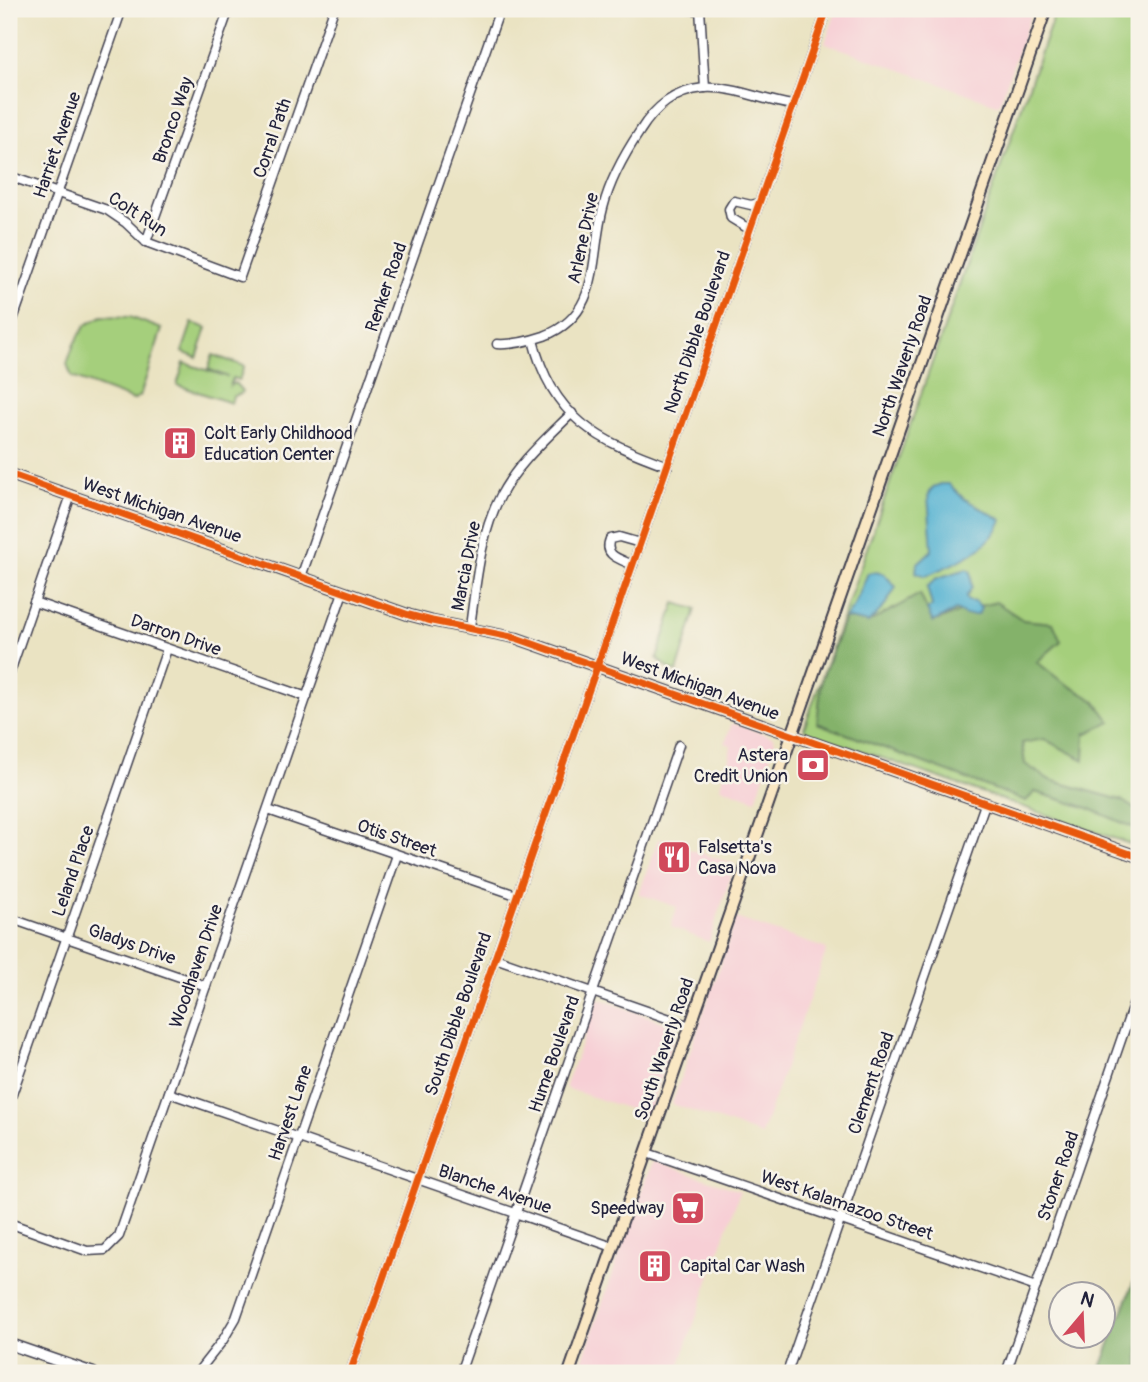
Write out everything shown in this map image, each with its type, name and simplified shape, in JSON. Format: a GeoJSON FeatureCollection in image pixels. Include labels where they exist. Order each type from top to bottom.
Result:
{"type":"FeatureCollection","features":[{"type":"Feature","properties":{"kind":"main road","name":"North Waverly Road"},"geometry":{"type":"LineString","coordinates":[[790,735],[1046,9]]}},
{"type":"Feature","properties":{"kind":"main road","name":"South Waverly Road"},"geometry":{"type":"LineString","coordinates":[[569,1373],[790,735]]}},
{"type":"Feature","properties":{"kind":"street","name":"Harriet Avenue"},"geometry":{"type":"LineString","coordinates":[[9,331],[122,9]]}},
{"type":"Feature","properties":{"kind":"street","name":"Bronco Way"},"geometry":{"type":"LineString","coordinates":[[146,242],[229,9]]}},
{"type":"Feature","properties":{"kind":"street","name":"Corral Path"},"geometry":{"type":"LineString","coordinates":[[240,277],[334,9]]}},
{"type":"Feature","properties":{"kind":"street","name":"Renker Road"},"geometry":{"type":"LineString","coordinates":[[301,576],[500,9]]}},
{"type":"Feature","properties":{"kind":"street"},"geometry":{"type":"LineString","coordinates":[[674,9],[700,9],[705,88]]}},
{"type":"Feature","properties":{"kind":"street","name":"North Dibble Boulevard"},"geometry":{"type":"LineString","coordinates":[[596,666],[827,9]]}},
{"type":"Feature","properties":{"kind":"street","name":"Arlene Drive"},"geometry":{"type":"LineString","coordinates":[[497,344],[533,340],[554,332],[582,307],[590,285],[597,232],[607,192],[614,174],[644,124],[660,105],[681,93],[705,88],[751,93],[793,105]]}},
{"type":"Feature","properties":{"kind":"street","name":"Colt Run"},"geometry":{"type":"LineString","coordinates":[[9,176],[107,210],[126,222],[146,242],[240,277]]}},
{"type":"Feature","properties":{"kind":"street"},"geometry":{"type":"LineString","coordinates":[[749,229],[731,218],[729,209],[734,201],[751,205],[759,203]]}},
{"type":"Feature","properties":{"kind":"street"},"geometry":{"type":"LineString","coordinates":[[533,340],[545,377],[572,413],[603,440],[668,466]]}},
{"type":"Feature","properties":{"kind":"street","name":"Marcia Drive"},"geometry":{"type":"LineString","coordinates":[[470,627],[485,542],[495,507],[519,468],[572,413]]}},
{"type":"Feature","properties":{"kind":"street","name":"West Michigan Avenue"},"geometry":{"type":"LineString","coordinates":[[9,474],[424,619],[516,638],[1139,857]]}},
{"type":"Feature","properties":{"kind":"street"},"geometry":{"type":"LineString","coordinates":[[9,675],[71,495]]}},
{"type":"Feature","properties":{"kind":"street"},"geometry":{"type":"LineString","coordinates":[[633,565],[610,554],[608,542],[619,537],[640,543]]}},
{"type":"Feature","properties":{"kind":"street","name":"Woodhaven Drive"},"geometry":{"type":"LineString","coordinates":[[9,1223],[87,1251],[105,1250],[118,1237],[343,592]]}},
{"type":"Feature","properties":{"kind":"street","name":"Darron Drive"},"geometry":{"type":"LineString","coordinates":[[34,602],[307,697]]}},
{"type":"Feature","properties":{"kind":"street","name":"Leland Place"},"geometry":{"type":"LineString","coordinates":[[9,1103],[167,649]]}},
{"type":"Feature","properties":{"kind":"street","name":"South Dibble Boulevard"},"geometry":{"type":"LineString","coordinates":[[350,1373],[596,666]]}},
{"type":"Feature","properties":{"kind":"street","name":"Hume Boulevard"},"geometry":{"type":"LineString","coordinates":[[460,1373],[679,745]]}},
{"type":"Feature","properties":{"kind":"street","name":"Clement Road"},"geometry":{"type":"LineString","coordinates":[[787,1373],[985,804]]}},
{"type":"Feature","properties":{"kind":"street","name":"Otis Street"},"geometry":{"type":"LineString","coordinates":[[268,810],[516,895]]}},
{"type":"Feature","properties":{"kind":"street","name":"Harvest Lane"},"geometry":{"type":"LineString","coordinates":[[197,1373],[223,1340],[236,1318],[397,855]]}},
{"type":"Feature","properties":{"kind":"street","name":"Gladys Drive"},"geometry":{"type":"LineString","coordinates":[[9,918],[206,986]]}},
{"type":"Feature","properties":{"kind":"street"},"geometry":{"type":"LineString","coordinates":[[495,958],[690,1026]]}},
{"type":"Feature","properties":{"kind":"street","name":"Stoner Road"},"geometry":{"type":"LineString","coordinates":[[1006,1373],[1139,988]]}},
{"type":"Feature","properties":{"kind":"street","name":"Blanche Avenue"},"geometry":{"type":"LineString","coordinates":[[169,1093],[613,1247]]}},
{"type":"Feature","properties":{"kind":"street","name":"West Kalamazoo Street"},"geometry":{"type":"LineString","coordinates":[[647,1153],[1036,1287]]}},
{"type":"Feature","properties":{"kind":"street"},"geometry":{"type":"LineString","coordinates":[[9,1346],[93,1373]]}},
{"type":"Feature","properties":{"kind":"shaded area"},"geometry":{"type":"Polygon","coordinates":[[[837,9],[1033,9],[999,105],[825,43],[837,9]]]}},
{"type":"Feature","properties":{"kind":"shaded area"},"geometry":{"type":"Polygon","coordinates":[[[732,723],[773,737],[775,742],[756,800],[720,787],[729,758],[731,745],[725,743],[732,723]]]}},
{"type":"Feature","properties":{"kind":"shaded area"},"geometry":{"type":"Polygon","coordinates":[[[658,839],[735,864],[709,942],[671,927],[677,907],[639,894],[658,839]]]}},
{"type":"Feature","properties":{"kind":"shaded area"},"geometry":{"type":"Polygon","coordinates":[[[736,918],[827,949],[761,1135],[672,1104],[736,918]]]}},
{"type":"Feature","properties":{"kind":"shaded area"},"geometry":{"type":"Polygon","coordinates":[[[598,998],[677,1027],[648,1115],[565,1088],[598,998]]]}},
{"type":"Feature","properties":{"kind":"shaded area"},"geometry":{"type":"Polygon","coordinates":[[[652,1161],[740,1191],[677,1373],[578,1373],[652,1161]]]}},
{"type":"Feature","properties":{"kind":"green space"},"geometry":{"type":"Polygon","coordinates":[[[1056,9],[1139,9],[1139,847],[807,732],[804,728],[1056,9]]]}},
{"type":"Feature","properties":{"kind":"green space"},"geometry":{"type":"Polygon","coordinates":[[[102,316],[130,317],[162,329],[140,396],[133,400],[72,377],[67,364],[74,344],[86,325],[102,316]]]}},
{"type":"Feature","properties":{"kind":"green space"},"geometry":{"type":"Polygon","coordinates":[[[192,323],[207,328],[197,358],[182,352],[192,323]]]}},
{"type":"Feature","properties":{"kind":"green space"},"geometry":{"type":"Polygon","coordinates":[[[213,355],[244,366],[239,380],[233,378],[230,386],[235,383],[242,391],[241,394],[233,396],[231,403],[177,385],[184,363],[228,377],[208,369],[213,355]]]}},
{"type":"Feature","properties":{"kind":"green space"},"geometry":{"type":"Polygon","coordinates":[[[920,594],[933,622],[967,609],[996,602],[1023,620],[1053,623],[1061,641],[1037,662],[1060,680],[1095,701],[1111,722],[1085,734],[1084,760],[1044,739],[1022,743],[1025,764],[1050,780],[1121,800],[1139,812],[1137,829],[1088,808],[1035,792],[1026,801],[817,723],[822,678],[845,618],[868,623],[920,594]]]}},
{"type":"Feature","properties":{"kind":"green space"},"geometry":{"type":"Polygon","coordinates":[[[675,603],[696,609],[677,672],[657,658],[675,603]]]}},
{"type":"Feature","properties":{"kind":"green space"},"geometry":{"type":"Polygon","coordinates":[[[1137,1273],[1139,1373],[1099,1373],[1108,1350],[1116,1350],[1116,1328],[1137,1273]]]}},
{"type":"Feature","properties":{"kind":"water"},"geometry":{"type":"Polygon","coordinates":[[[949,484],[963,498],[1002,520],[989,540],[980,548],[926,576],[916,573],[917,564],[932,550],[928,496],[933,487],[949,484]]]}},
{"type":"Feature","properties":{"kind":"water"},"geometry":{"type":"Polygon","coordinates":[[[967,569],[971,572],[972,587],[966,597],[981,608],[978,615],[965,615],[956,610],[933,622],[927,610],[932,606],[927,587],[937,578],[967,569]]]}},
{"type":"Feature","properties":{"kind":"water"},"geometry":{"type":"Polygon","coordinates":[[[868,573],[884,574],[896,587],[884,607],[868,623],[845,618],[854,606],[868,573]]]}},
{"type":"Feature","properties":{"kind":"cycle path"},"geometry":{"type":"LineString","coordinates":[[350,1373],[827,9]]}},
{"type":"Feature","properties":{"kind":"cycle path"},"geometry":{"type":"LineString","coordinates":[[9,474],[409,615],[516,638],[1139,857]]}},
{"type":"Feature","properties":{"kind":"place","name":"Colt Early Childhood Education Center"},"geometry":{"type":"Point","coordinates":[180,443]}},
{"type":"Feature","properties":{"kind":"place","name":"Astera Credit Union"},"geometry":{"type":"Point","coordinates":[813,765]}},
{"type":"Feature","properties":{"kind":"place","name":"Falsetta's Casa Nova"},"geometry":{"type":"Point","coordinates":[674,857]}},
{"type":"Feature","properties":{"kind":"place","name":"Speedway"},"geometry":{"type":"Point","coordinates":[688,1208]}},
{"type":"Feature","properties":{"kind":"place","name":"Capital Car Wash"},"geometry":{"type":"Point","coordinates":[655,1266]}}]}
